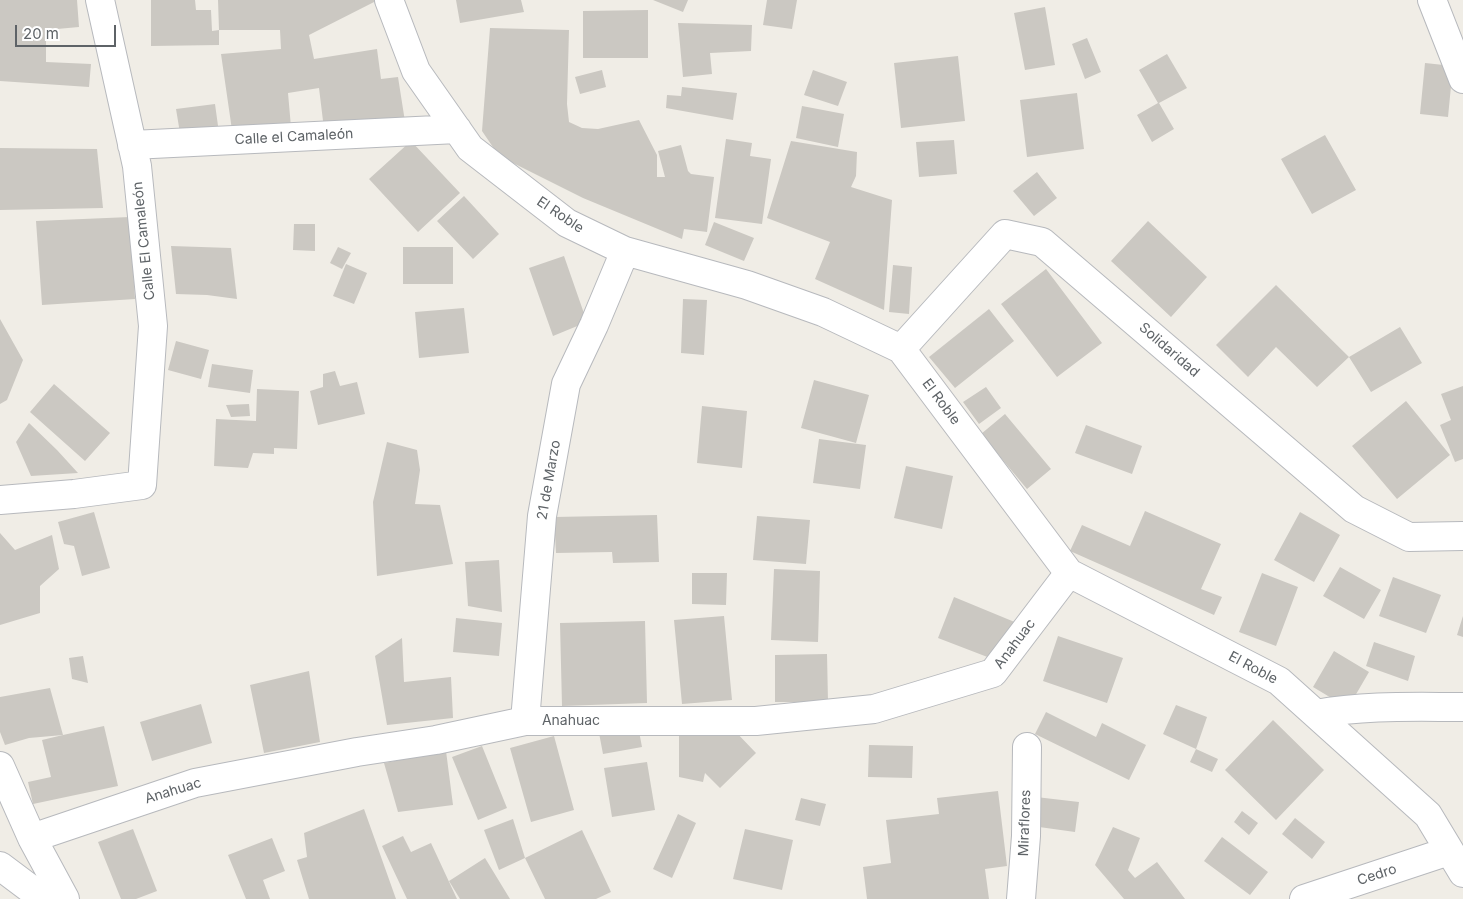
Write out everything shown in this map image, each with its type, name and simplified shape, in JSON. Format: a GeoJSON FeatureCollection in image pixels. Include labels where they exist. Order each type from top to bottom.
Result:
{"type":"FeatureCollection","features":[{"type":"Feature","properties":{"kind":"street","name":"Calle El Camaleón"},"geometry":{"type":"LineString","coordinates":[[0,500],[74,494],[142,485],[153,326],[136,166],[100,0]]}},
{"type":"Feature","properties":{"kind":"street","name":"El Roble"},"geometry":{"type":"LineString","coordinates":[[389,0],[416,71],[470,148],[567,222],[625,251],[747,285],[823,312],[901,349],[1070,573],[1279,681],[1428,815],[1456,862]]}},
{"type":"Feature","properties":{"kind":"street"},"geometry":{"type":"LineString","coordinates":[[1432,0],[1463,78]]}},
{"type":"Feature","properties":{"kind":"street","name":"Calle el Camaleón"},"geometry":{"type":"LineString","coordinates":[[132,145],[457,129]]}},
{"type":"Feature","properties":{"kind":"street","name":"Solidaridad"},"geometry":{"type":"LineString","coordinates":[[901,349],[1005,234],[1042,242],[1354,509],[1409,537],[1463,536]]}},
{"type":"Feature","properties":{"kind":"street","name":"21 de Marzo"},"geometry":{"type":"LineString","coordinates":[[525,721],[542,516],[566,384],[594,325],[625,251]]}},
{"type":"Feature","properties":{"kind":"street","name":"Anahuac"},"geometry":{"type":"LineString","coordinates":[[32,838],[195,783],[357,752],[436,740],[525,721],[756,721],[874,709],[993,673],[1070,573]]}},
{"type":"Feature","properties":{"kind":"street"},"geometry":{"type":"LineString","coordinates":[[1316,714],[1348,708],[1463,708]]}},
{"type":"Feature","properties":{"kind":"street","name":"Miraflores"},"geometry":{"type":"LineString","coordinates":[[1021,899],[1027,747]]}},
{"type":"Feature","properties":{"kind":"street"},"geometry":{"type":"LineString","coordinates":[[0,766],[32,838],[65,899]]}},
{"type":"Feature","properties":{"kind":"street","name":"Cedro"},"geometry":{"type":"LineString","coordinates":[[1304,899],[1456,862]]}},
{"type":"Feature","properties":{"kind":"street"},"geometry":{"type":"LineString","coordinates":[[0,866],[44,899]]}},
{"type":"Feature","properties":{"kind":"building"},"geometry":{"type":"Polygon","coordinates":[[[0,0],[77,0],[79,27],[46,30],[46,62],[91,64],[89,87],[0,81],[0,0]]]}},
{"type":"Feature","properties":{"kind":"building"},"geometry":{"type":"Polygon","coordinates":[[[151,0],[195,0],[196,10],[211,10],[212,31],[219,30],[219,45],[151,46],[151,0]]]}},
{"type":"Feature","properties":{"kind":"building"},"geometry":{"type":"Polygon","coordinates":[[[218,0],[378,0],[309,35],[314,59],[377,49],[381,79],[398,77],[406,128],[324,129],[319,88],[288,93],[291,127],[233,137],[221,54],[281,49],[280,30],[219,30],[218,0]]]}},
{"type":"Feature","properties":{"kind":"building"},"geometry":{"type":"Polygon","coordinates":[[[456,0],[521,0],[524,12],[460,23],[456,0]]]}},
{"type":"Feature","properties":{"kind":"building"},"geometry":{"type":"Polygon","coordinates":[[[653,0],[688,0],[683,12],[653,0]]]}},
{"type":"Feature","properties":{"kind":"building"},"geometry":{"type":"Polygon","coordinates":[[[767,0],[797,0],[792,29],[763,25],[767,0]]]}},
{"type":"Feature","properties":{"kind":"building"},"geometry":{"type":"Polygon","coordinates":[[[1045,7],[1055,65],[1025,70],[1014,13],[1045,7]]]}},
{"type":"Feature","properties":{"kind":"building"},"geometry":{"type":"Polygon","coordinates":[[[648,10],[648,58],[583,58],[583,11],[648,10]]]}},
{"type":"Feature","properties":{"kind":"building"},"geometry":{"type":"Polygon","coordinates":[[[678,23],[752,25],[751,51],[710,53],[712,74],[683,77],[678,23]]]}},
{"type":"Feature","properties":{"kind":"building"},"geometry":{"type":"Polygon","coordinates":[[[490,28],[569,30],[567,104],[569,122],[582,128],[598,129],[639,120],[657,155],[657,177],[665,177],[658,151],[681,145],[688,171],[691,174],[714,177],[707,232],[684,229],[682,239],[583,198],[499,156],[482,131],[490,28]]]}},
{"type":"Feature","properties":{"kind":"building"},"geometry":{"type":"Polygon","coordinates":[[[1087,38],[1101,72],[1085,79],[1072,44],[1087,38]]]}},
{"type":"Feature","properties":{"kind":"building"},"geometry":{"type":"Polygon","coordinates":[[[1167,54],[1187,88],[1159,103],[1174,129],[1152,142],[1137,115],[1158,103],[1139,70],[1167,54]]]}},
{"type":"Feature","properties":{"kind":"building"},"geometry":{"type":"Polygon","coordinates":[[[958,56],[965,121],[901,128],[894,63],[958,56]]]}},
{"type":"Feature","properties":{"kind":"building"},"geometry":{"type":"Polygon","coordinates":[[[1425,63],[1453,66],[1448,117],[1420,114],[1425,63]]]}},
{"type":"Feature","properties":{"kind":"building"},"geometry":{"type":"Polygon","coordinates":[[[602,70],[606,87],[580,94],[575,77],[602,70]]]}},
{"type":"Feature","properties":{"kind":"building"},"geometry":{"type":"Polygon","coordinates":[[[813,70],[847,82],[838,106],[804,95],[813,70]]]}},
{"type":"Feature","properties":{"kind":"building"},"geometry":{"type":"Polygon","coordinates":[[[682,87],[737,93],[733,120],[666,108],[667,95],[681,96],[682,87]]]}},
{"type":"Feature","properties":{"kind":"building"},"geometry":{"type":"Polygon","coordinates":[[[1077,93],[1084,149],[1027,157],[1020,100],[1077,93]]]}},
{"type":"Feature","properties":{"kind":"building"},"geometry":{"type":"Polygon","coordinates":[[[215,104],[219,133],[181,139],[176,109],[215,104]]]}},
{"type":"Feature","properties":{"kind":"building"},"geometry":{"type":"Polygon","coordinates":[[[802,106],[844,114],[838,147],[796,138],[802,106]]]}},
{"type":"Feature","properties":{"kind":"building"},"geometry":{"type":"Polygon","coordinates":[[[1325,135],[1356,190],[1312,214],[1281,159],[1325,135]]]}},
{"type":"Feature","properties":{"kind":"building"},"geometry":{"type":"Polygon","coordinates":[[[726,139],[752,143],[750,156],[771,159],[762,224],[715,218],[726,139]]]}},
{"type":"Feature","properties":{"kind":"building"},"geometry":{"type":"Polygon","coordinates":[[[954,140],[957,174],[919,177],[916,142],[954,140]]]}},
{"type":"Feature","properties":{"kind":"building"},"geometry":{"type":"Polygon","coordinates":[[[411,141],[460,193],[418,232],[369,179],[411,141]]]}},
{"type":"Feature","properties":{"kind":"building"},"geometry":{"type":"Polygon","coordinates":[[[791,141],[857,152],[856,176],[851,187],[892,200],[884,310],[815,279],[830,242],[767,218],[791,141]]]}},
{"type":"Feature","properties":{"kind":"building"},"geometry":{"type":"Polygon","coordinates":[[[0,148],[97,149],[103,208],[0,210],[0,148]]]}},
{"type":"Feature","properties":{"kind":"building"},"geometry":{"type":"Polygon","coordinates":[[[1037,172],[1057,198],[1034,216],[1013,191],[1037,172]]]}},
{"type":"Feature","properties":{"kind":"building"},"geometry":{"type":"Polygon","coordinates":[[[464,196],[499,234],[473,259],[437,221],[464,196]]]}},
{"type":"Feature","properties":{"kind":"building"},"geometry":{"type":"Polygon","coordinates":[[[130,217],[135,299],[42,305],[36,221],[130,217]]]}},
{"type":"Feature","properties":{"kind":"building"},"geometry":{"type":"Polygon","coordinates":[[[1148,221],[1207,277],[1171,317],[1111,261],[1148,221]]]}},
{"type":"Feature","properties":{"kind":"building"},"geometry":{"type":"Polygon","coordinates":[[[714,222],[754,238],[744,261],[705,245],[714,222]]]}},
{"type":"Feature","properties":{"kind":"building"},"geometry":{"type":"Polygon","coordinates":[[[294,224],[315,224],[315,251],[293,250],[294,224]]]}},
{"type":"Feature","properties":{"kind":"building"},"geometry":{"type":"Polygon","coordinates":[[[171,246],[231,248],[237,299],[207,295],[176,294],[171,246]]]}},
{"type":"Feature","properties":{"kind":"building"},"geometry":{"type":"Polygon","coordinates":[[[338,247],[351,253],[342,269],[330,263],[338,247]]]}},
{"type":"Feature","properties":{"kind":"building"},"geometry":{"type":"Polygon","coordinates":[[[403,247],[453,247],[453,284],[403,284],[403,247]]]}},
{"type":"Feature","properties":{"kind":"building"},"geometry":{"type":"Polygon","coordinates":[[[564,256],[587,322],[553,336],[529,268],[564,256]]]}},
{"type":"Feature","properties":{"kind":"building"},"geometry":{"type":"Polygon","coordinates":[[[346,264],[367,273],[354,304],[333,296],[346,264]]]}},
{"type":"Feature","properties":{"kind":"building"},"geometry":{"type":"Polygon","coordinates":[[[893,265],[912,267],[909,314],[889,312],[893,265]]]}},
{"type":"Feature","properties":{"kind":"building"},"geometry":{"type":"Polygon","coordinates":[[[1046,269],[1102,343],[1057,377],[1001,304],[1046,269]]]}},
{"type":"Feature","properties":{"kind":"building"},"geometry":{"type":"Polygon","coordinates":[[[1276,285],[1349,357],[1317,387],[1276,347],[1248,377],[1216,345],[1276,285]]]}},
{"type":"Feature","properties":{"kind":"building"},"geometry":{"type":"Polygon","coordinates":[[[683,299],[707,300],[704,355],[681,353],[683,299]]]}},
{"type":"Feature","properties":{"kind":"building"},"geometry":{"type":"Polygon","coordinates":[[[464,308],[469,353],[419,358],[415,312],[464,308]]]}},
{"type":"Feature","properties":{"kind":"building"},"geometry":{"type":"Polygon","coordinates":[[[989,309],[1014,341],[955,388],[929,357],[989,309]]]}},
{"type":"Feature","properties":{"kind":"building"},"geometry":{"type":"Polygon","coordinates":[[[0,319],[23,360],[7,400],[0,404],[0,319]]]}},
{"type":"Feature","properties":{"kind":"building"},"geometry":{"type":"Polygon","coordinates":[[[1400,327],[1422,363],[1371,392],[1349,357],[1400,327]]]}},
{"type":"Feature","properties":{"kind":"building"},"geometry":{"type":"Polygon","coordinates":[[[176,341],[209,350],[201,379],[168,370],[176,341]]]}},
{"type":"Feature","properties":{"kind":"building"},"geometry":{"type":"Polygon","coordinates":[[[212,364],[253,370],[250,393],[208,387],[212,364]]]}},
{"type":"Feature","properties":{"kind":"building"},"geometry":{"type":"Polygon","coordinates":[[[335,371],[340,386],[357,382],[365,414],[318,425],[310,391],[323,387],[323,374],[335,371]]]}},
{"type":"Feature","properties":{"kind":"building"},"geometry":{"type":"Polygon","coordinates":[[[814,380],[869,395],[856,443],[801,428],[814,380]]]}},
{"type":"Feature","properties":{"kind":"building"},"geometry":{"type":"Polygon","coordinates":[[[54,384],[110,433],[85,461],[30,412],[54,384]]]}},
{"type":"Feature","properties":{"kind":"building"},"geometry":{"type":"Polygon","coordinates":[[[1463,386],[1463,459],[1455,462],[1440,425],[1451,420],[1441,394],[1463,386]]]}},
{"type":"Feature","properties":{"kind":"building"},"geometry":{"type":"Polygon","coordinates":[[[986,387],[1001,408],[979,424],[963,402],[986,387]]]}},
{"type":"Feature","properties":{"kind":"building"},"geometry":{"type":"Polygon","coordinates":[[[257,389],[299,391],[297,449],[274,448],[274,454],[253,453],[248,468],[214,466],[216,419],[256,421],[257,389]]]}},
{"type":"Feature","properties":{"kind":"building"},"geometry":{"type":"Polygon","coordinates":[[[1406,401],[1450,455],[1397,499],[1352,446],[1406,401]]]}},
{"type":"Feature","properties":{"kind":"building"},"geometry":{"type":"Polygon","coordinates":[[[249,404],[250,416],[231,417],[226,405],[249,404]]]}},
{"type":"Feature","properties":{"kind":"building"},"geometry":{"type":"Polygon","coordinates":[[[702,406],[747,411],[742,468],[697,463],[702,406]]]}},
{"type":"Feature","properties":{"kind":"building"},"geometry":{"type":"Polygon","coordinates":[[[1005,414],[1051,469],[1027,489],[981,434],[1005,414]]]}},
{"type":"Feature","properties":{"kind":"building"},"geometry":{"type":"Polygon","coordinates":[[[29,423],[78,473],[31,476],[16,442],[29,423]]]}},
{"type":"Feature","properties":{"kind":"building"},"geometry":{"type":"Polygon","coordinates":[[[1086,425],[1142,446],[1132,474],[1075,453],[1086,425]]]}},
{"type":"Feature","properties":{"kind":"building"},"geometry":{"type":"Polygon","coordinates":[[[819,439],[866,445],[860,489],[813,483],[819,439]]]}},
{"type":"Feature","properties":{"kind":"building"},"geometry":{"type":"Polygon","coordinates":[[[387,442],[417,450],[420,470],[415,504],[440,505],[453,564],[377,576],[373,502],[387,442]]]}},
{"type":"Feature","properties":{"kind":"building"},"geometry":{"type":"Polygon","coordinates":[[[906,466],[953,476],[942,529],[894,518],[906,466]]]}},
{"type":"Feature","properties":{"kind":"building"},"geometry":{"type":"Polygon","coordinates":[[[1145,511],[1221,544],[1201,589],[1222,597],[1214,615],[1070,551],[1082,525],[1130,546],[1145,511]]]}},
{"type":"Feature","properties":{"kind":"building"},"geometry":{"type":"Polygon","coordinates":[[[94,512],[110,568],[82,576],[74,546],[64,544],[58,522],[94,512]]]}},
{"type":"Feature","properties":{"kind":"building"},"geometry":{"type":"Polygon","coordinates":[[[1300,512],[1340,535],[1314,582],[1274,560],[1300,512]]]}},
{"type":"Feature","properties":{"kind":"building"},"geometry":{"type":"Polygon","coordinates":[[[657,515],[659,562],[613,563],[612,552],[556,553],[554,517],[657,515]]]}},
{"type":"Feature","properties":{"kind":"building"},"geometry":{"type":"Polygon","coordinates":[[[757,516],[810,520],[806,564],[753,560],[757,516]]]}},
{"type":"Feature","properties":{"kind":"building"},"geometry":{"type":"Polygon","coordinates":[[[0,533],[15,550],[52,535],[59,569],[40,586],[40,613],[0,625],[0,533]]]}},
{"type":"Feature","properties":{"kind":"building"},"geometry":{"type":"Polygon","coordinates":[[[499,560],[502,612],[468,606],[465,562],[499,560]]]}},
{"type":"Feature","properties":{"kind":"building"},"geometry":{"type":"Polygon","coordinates":[[[1340,567],[1381,590],[1364,619],[1323,596],[1340,567]]]}},
{"type":"Feature","properties":{"kind":"building"},"geometry":{"type":"Polygon","coordinates":[[[774,569],[820,571],[818,642],[771,640],[774,569]]]}},
{"type":"Feature","properties":{"kind":"building"},"geometry":{"type":"Polygon","coordinates":[[[692,573],[727,573],[726,605],[692,604],[692,573]]]}},
{"type":"Feature","properties":{"kind":"building"},"geometry":{"type":"Polygon","coordinates":[[[1262,573],[1298,587],[1276,646],[1239,632],[1262,573]]]}},
{"type":"Feature","properties":{"kind":"building"},"geometry":{"type":"Polygon","coordinates":[[[1393,577],[1441,595],[1426,633],[1379,616],[1393,577]]]}},
{"type":"Feature","properties":{"kind":"building"},"geometry":{"type":"Polygon","coordinates":[[[954,597],[1017,623],[990,658],[938,638],[954,597]]]}},
{"type":"Feature","properties":{"kind":"building"},"geometry":{"type":"Polygon","coordinates":[[[724,616],[732,700],[682,704],[674,620],[724,616]]]}},
{"type":"Feature","properties":{"kind":"building"},"geometry":{"type":"Polygon","coordinates":[[[1463,616],[1463,637],[1457,635],[1463,616]]]}},
{"type":"Feature","properties":{"kind":"building"},"geometry":{"type":"Polygon","coordinates":[[[456,618],[502,623],[499,656],[453,652],[456,618]]]}},
{"type":"Feature","properties":{"kind":"building"},"geometry":{"type":"Polygon","coordinates":[[[645,621],[647,703],[562,706],[560,623],[645,621]]]}},
{"type":"Feature","properties":{"kind":"building"},"geometry":{"type":"Polygon","coordinates":[[[1058,636],[1123,658],[1107,703],[1043,681],[1058,636]]]}},
{"type":"Feature","properties":{"kind":"building"},"geometry":{"type":"Polygon","coordinates":[[[402,638],[404,682],[451,677],[453,718],[387,725],[375,656],[402,638]]]}},
{"type":"Feature","properties":{"kind":"building"},"geometry":{"type":"Polygon","coordinates":[[[1374,642],[1415,656],[1408,681],[1366,666],[1374,642]]]}},
{"type":"Feature","properties":{"kind":"building"},"geometry":{"type":"Polygon","coordinates":[[[1334,651],[1369,672],[1348,708],[1313,687],[1334,651]]]}},
{"type":"Feature","properties":{"kind":"building"},"geometry":{"type":"Polygon","coordinates":[[[827,654],[828,702],[775,702],[775,655],[827,654]]]}},
{"type":"Feature","properties":{"kind":"building"},"geometry":{"type":"Polygon","coordinates":[[[83,656],[88,683],[72,679],[69,658],[83,656]]]}},
{"type":"Feature","properties":{"kind":"building"},"geometry":{"type":"Polygon","coordinates":[[[309,671],[320,742],[264,753],[250,685],[309,671]]]}},
{"type":"Feature","properties":{"kind":"building"},"geometry":{"type":"Polygon","coordinates":[[[50,688],[63,735],[29,738],[5,745],[0,732],[0,697],[50,688]]]}},
{"type":"Feature","properties":{"kind":"building"},"geometry":{"type":"Polygon","coordinates":[[[201,704],[212,743],[152,761],[140,722],[201,704]]]}},
{"type":"Feature","properties":{"kind":"building"},"geometry":{"type":"Polygon","coordinates":[[[1176,705],[1207,717],[1196,749],[1163,734],[1176,705]]]}},
{"type":"Feature","properties":{"kind":"building"},"geometry":{"type":"Polygon","coordinates":[[[1046,712],[1096,737],[1102,723],[1146,745],[1129,780],[1035,734],[1046,712]]]}},
{"type":"Feature","properties":{"kind":"building"},"geometry":{"type":"Polygon","coordinates":[[[1273,720],[1324,770],[1276,820],[1225,770],[1273,720]]]}},
{"type":"Feature","properties":{"kind":"building"},"geometry":{"type":"Polygon","coordinates":[[[104,726],[118,786],[33,804],[28,782],[51,777],[42,740],[104,726]]]}},
{"type":"Feature","properties":{"kind":"building"},"geometry":{"type":"Polygon","coordinates":[[[638,726],[642,747],[603,754],[599,733],[638,726]]]}},
{"type":"Feature","properties":{"kind":"building"},"geometry":{"type":"Polygon","coordinates":[[[733,729],[756,753],[720,788],[705,773],[703,782],[679,777],[679,734],[733,729]]]}},
{"type":"Feature","properties":{"kind":"building"},"geometry":{"type":"Polygon","coordinates":[[[554,736],[574,810],[531,822],[510,748],[554,736]]]}},
{"type":"Feature","properties":{"kind":"building"},"geometry":{"type":"Polygon","coordinates":[[[869,745],[913,746],[912,778],[868,777],[869,745]]]}},
{"type":"Feature","properties":{"kind":"building"},"geometry":{"type":"Polygon","coordinates":[[[482,746],[507,808],[478,820],[452,757],[482,746]]]}},
{"type":"Feature","properties":{"kind":"building"},"geometry":{"type":"Polygon","coordinates":[[[1196,749],[1218,759],[1212,772],[1190,762],[1196,749]]]}},
{"type":"Feature","properties":{"kind":"building"},"geometry":{"type":"Polygon","coordinates":[[[446,751],[453,805],[398,812],[384,763],[446,751]]]}},
{"type":"Feature","properties":{"kind":"building"},"geometry":{"type":"Polygon","coordinates":[[[647,762],[655,810],[612,817],[604,768],[647,762]]]}},
{"type":"Feature","properties":{"kind":"building"},"geometry":{"type":"Polygon","coordinates":[[[998,791],[1007,866],[985,869],[989,899],[867,899],[863,867],[891,863],[886,820],[939,814],[937,798],[998,791]]]}},
{"type":"Feature","properties":{"kind":"building"},"geometry":{"type":"Polygon","coordinates":[[[1036,797],[1079,802],[1075,832],[1032,826],[1036,797]]]}},
{"type":"Feature","properties":{"kind":"building"},"geometry":{"type":"Polygon","coordinates":[[[801,798],[826,804],[820,826],[795,820],[801,798]]]}},
{"type":"Feature","properties":{"kind":"building"},"geometry":{"type":"Polygon","coordinates":[[[364,809],[396,899],[309,899],[297,860],[307,857],[304,833],[364,809]]]}},
{"type":"Feature","properties":{"kind":"building"},"geometry":{"type":"Polygon","coordinates":[[[1242,811],[1258,823],[1249,835],[1234,822],[1242,811]]]}},
{"type":"Feature","properties":{"kind":"building"},"geometry":{"type":"Polygon","coordinates":[[[678,814],[696,823],[672,878],[653,869],[678,814]]]}},
{"type":"Feature","properties":{"kind":"building"},"geometry":{"type":"Polygon","coordinates":[[[1295,818],[1325,842],[1312,859],[1282,834],[1295,818]]]}},
{"type":"Feature","properties":{"kind":"building"},"geometry":{"type":"Polygon","coordinates":[[[513,819],[525,858],[499,870],[484,830],[513,819]]]}},
{"type":"Feature","properties":{"kind":"building"},"geometry":{"type":"Polygon","coordinates":[[[1113,827],[1140,838],[1128,870],[1135,878],[1157,862],[1185,899],[1124,899],[1095,865],[1113,827]]]}},
{"type":"Feature","properties":{"kind":"building"},"geometry":{"type":"Polygon","coordinates":[[[133,829],[157,891],[136,899],[121,899],[98,842],[133,829]]]}},
{"type":"Feature","properties":{"kind":"building"},"geometry":{"type":"Polygon","coordinates":[[[745,829],[793,840],[782,890],[733,879],[745,829]]]}},
{"type":"Feature","properties":{"kind":"building"},"geometry":{"type":"Polygon","coordinates":[[[582,830],[611,892],[596,899],[545,899],[525,858],[582,830]]]}},
{"type":"Feature","properties":{"kind":"building"},"geometry":{"type":"Polygon","coordinates":[[[403,836],[411,852],[431,843],[457,899],[407,899],[382,846],[403,836]]]}},
{"type":"Feature","properties":{"kind":"building"},"geometry":{"type":"Polygon","coordinates":[[[1222,837],[1268,872],[1250,895],[1204,861],[1222,837]]]}},
{"type":"Feature","properties":{"kind":"building"},"geometry":{"type":"Polygon","coordinates":[[[272,838],[285,871],[263,880],[270,899],[246,899],[228,855],[272,838]]]}},
{"type":"Feature","properties":{"kind":"building"},"geometry":{"type":"Polygon","coordinates":[[[485,858],[510,899],[460,899],[449,881],[485,858]]]}}]}
